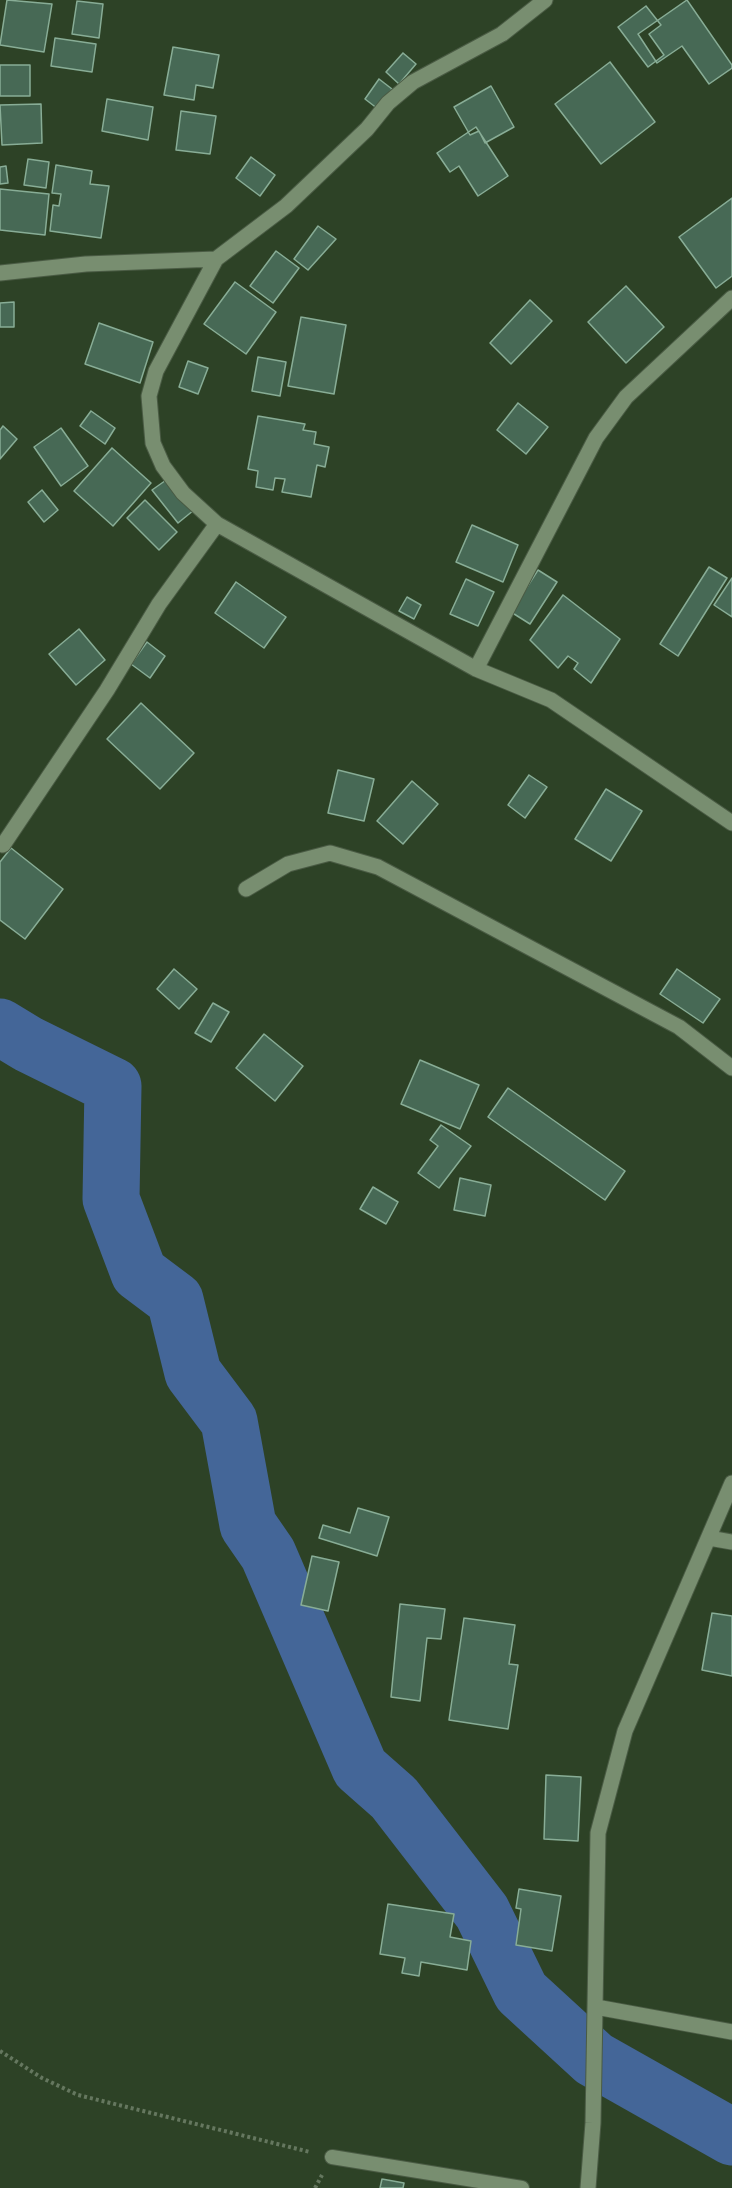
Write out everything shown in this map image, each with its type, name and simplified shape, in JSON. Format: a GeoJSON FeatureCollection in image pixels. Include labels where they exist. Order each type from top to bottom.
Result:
{"type":"FeatureCollection","features":[{"type":"Feature","properties":{"kind":"street"},"geometry":{"type":"LineString","coordinates":[[545,0],[502,34],[413,82],[388,103],[367,129],[286,206],[216,259],[156,370],[149,396],[153,443],[163,466],[183,492],[218,524],[476,669],[551,700],[707,803],[732,823]]}},
{"type":"Feature","properties":{"kind":"street"},"geometry":{"type":"LineString","coordinates":[[0,273],[86,264],[216,259]]}},
{"type":"Feature","properties":{"kind":"street"},"geometry":{"type":"LineString","coordinates":[[476,669],[596,438],[626,397],[732,298]]}},
{"type":"Feature","properties":{"kind":"street"},"geometry":{"type":"LineString","coordinates":[[3,845],[107,690],[159,604],[218,524]]}},
{"type":"Feature","properties":{"kind":"street"},"geometry":{"type":"LineString","coordinates":[[246,889],[288,864],[330,854],[378,867],[679,1027],[732,1068]]}},
{"type":"Feature","properties":{"kind":"street"},"geometry":{"type":"LineString","coordinates":[[588,2188],[593,2123],[598,1833],[625,1731],[732,1483]]}},
{"type":"Feature","properties":{"kind":"street"},"geometry":{"type":"LineString","coordinates":[[709,1538],[732,1542]]}},
{"type":"Feature","properties":{"kind":"street"},"geometry":{"type":"LineString","coordinates":[[596,2007],[732,2032]]}},
{"type":"Feature","properties":{"kind":"lane"},"geometry":{"type":"LineString","coordinates":[[332,2157],[522,2188]]}},
{"type":"Feature","properties":{"kind":"path"},"geometry":{"type":"LineString","coordinates":[[0,2051],[42,2078],[78,2095],[262,2142],[332,2157]]}},
{"type":"Feature","properties":{"kind":"building"},"geometry":{"type":"Polygon","coordinates":[[[7,0],[52,4],[44,52],[0,45],[7,0]]]}},
{"type":"Feature","properties":{"kind":"building"},"geometry":{"type":"Polygon","coordinates":[[[687,0],[732,65],[732,68],[709,84],[682,46],[657,63],[638,34],[687,0]]]}},
{"type":"Feature","properties":{"kind":"building"},"geometry":{"type":"Polygon","coordinates":[[[77,1],[103,4],[99,38],[72,34],[77,1]]]}},
{"type":"Feature","properties":{"kind":"building"},"geometry":{"type":"Polygon","coordinates":[[[646,6],[661,25],[649,34],[664,55],[648,67],[618,27],[646,6]]]}},
{"type":"Feature","properties":{"kind":"building"},"geometry":{"type":"Polygon","coordinates":[[[55,38],[96,44],[92,72],[51,66],[55,38]]]}},
{"type":"Feature","properties":{"kind":"building"},"geometry":{"type":"Polygon","coordinates":[[[173,47],[219,55],[213,88],[196,85],[194,100],[164,95],[173,47]]]}},
{"type":"Feature","properties":{"kind":"building"},"geometry":{"type":"Polygon","coordinates":[[[403,53],[416,64],[399,84],[386,72],[403,53]]]}},
{"type":"Feature","properties":{"kind":"building"},"geometry":{"type":"Polygon","coordinates":[[[610,62],[655,122],[601,164],[555,104],[610,62]]]}},
{"type":"Feature","properties":{"kind":"building"},"geometry":{"type":"Polygon","coordinates":[[[0,65],[30,65],[30,96],[0,96],[0,65]]]}},
{"type":"Feature","properties":{"kind":"building"},"geometry":{"type":"Polygon","coordinates":[[[379,79],[392,89],[378,109],[365,99],[379,79]]]}},
{"type":"Feature","properties":{"kind":"building"},"geometry":{"type":"Polygon","coordinates":[[[491,86],[514,127],[485,143],[479,131],[470,135],[454,107],[491,86]]]}},
{"type":"Feature","properties":{"kind":"building"},"geometry":{"type":"Polygon","coordinates":[[[107,99],[153,107],[148,140],[102,131],[107,99]]]}},
{"type":"Feature","properties":{"kind":"building"},"geometry":{"type":"Polygon","coordinates":[[[41,104],[42,143],[2,145],[0,105],[41,104]]]}},
{"type":"Feature","properties":{"kind":"building"},"geometry":{"type":"Polygon","coordinates":[[[181,111],[216,116],[210,154],[176,150],[181,111]]]}},
{"type":"Feature","properties":{"kind":"building"},"geometry":{"type":"Polygon","coordinates":[[[476,127],[508,176],[478,196],[459,166],[450,172],[437,153],[476,127]]]}},
{"type":"Feature","properties":{"kind":"building"},"geometry":{"type":"Polygon","coordinates":[[[251,157],[275,175],[260,196],[236,178],[251,157]]]}},
{"type":"Feature","properties":{"kind":"building"},"geometry":{"type":"Polygon","coordinates":[[[28,159],[49,162],[46,188],[24,185],[28,159]]]}},
{"type":"Feature","properties":{"kind":"building"},"geometry":{"type":"Polygon","coordinates":[[[56,165],[92,171],[90,184],[109,186],[101,238],[50,231],[53,205],[59,206],[61,194],[52,193],[56,165]]]}},
{"type":"Feature","properties":{"kind":"building"},"geometry":{"type":"Polygon","coordinates":[[[6,166],[8,183],[0,184],[0,167],[6,166]]]}},
{"type":"Feature","properties":{"kind":"building"},"geometry":{"type":"Polygon","coordinates":[[[0,189],[49,194],[45,235],[0,230],[0,189]]]}},
{"type":"Feature","properties":{"kind":"building"},"geometry":{"type":"Polygon","coordinates":[[[732,198],[732,276],[716,288],[679,237],[732,198]]]}},
{"type":"Feature","properties":{"kind":"building"},"geometry":{"type":"Polygon","coordinates":[[[318,226],[336,239],[308,270],[294,259],[318,226]]]}},
{"type":"Feature","properties":{"kind":"building"},"geometry":{"type":"Polygon","coordinates":[[[276,251],[299,268],[273,303],[250,286],[276,251]]]}},
{"type":"Feature","properties":{"kind":"building"},"geometry":{"type":"Polygon","coordinates":[[[235,282],[276,312],[246,354],[204,324],[235,282]]]}},
{"type":"Feature","properties":{"kind":"building"},"geometry":{"type":"Polygon","coordinates":[[[626,286],[664,327],[626,363],[588,322],[626,286]]]}},
{"type":"Feature","properties":{"kind":"building"},"geometry":{"type":"Polygon","coordinates":[[[530,300],[552,321],[511,364],[490,343],[530,300]]]}},
{"type":"Feature","properties":{"kind":"building"},"geometry":{"type":"Polygon","coordinates":[[[14,302],[14,327],[0,327],[0,303],[14,302]]]}},
{"type":"Feature","properties":{"kind":"building"},"geometry":{"type":"Polygon","coordinates":[[[301,317],[346,325],[334,394],[288,386],[301,317]]]}},
{"type":"Feature","properties":{"kind":"building"},"geometry":{"type":"Polygon","coordinates":[[[99,323],[153,342],[140,383],[85,364],[99,323]]]}},
{"type":"Feature","properties":{"kind":"building"},"geometry":{"type":"Polygon","coordinates":[[[258,357],[286,362],[280,396],[252,391],[258,357]]]}},
{"type":"Feature","properties":{"kind":"building"},"geometry":{"type":"Polygon","coordinates":[[[188,361],[208,368],[198,394],[179,387],[188,361]]]}},
{"type":"Feature","properties":{"kind":"building"},"geometry":{"type":"Polygon","coordinates":[[[518,403],[548,427],[526,454],[497,430],[518,403]]]}},
{"type":"Feature","properties":{"kind":"building"},"geometry":{"type":"Polygon","coordinates":[[[91,411],[115,428],[105,444],[80,426],[91,411]]]}},
{"type":"Feature","properties":{"kind":"building"},"geometry":{"type":"Polygon","coordinates":[[[258,416],[305,424],[303,430],[316,432],[314,444],[329,447],[325,467],[317,465],[311,497],[282,492],[285,479],[275,478],[273,490],[256,487],[258,471],[248,469],[258,416]]]}},
{"type":"Feature","properties":{"kind":"building"},"geometry":{"type":"Polygon","coordinates":[[[3,426],[17,439],[0,459],[0,430],[3,426]]]}},
{"type":"Feature","properties":{"kind":"building"},"geometry":{"type":"Polygon","coordinates":[[[61,428],[88,466],[61,486],[34,447],[61,428]]]}},
{"type":"Feature","properties":{"kind":"building"},"geometry":{"type":"Polygon","coordinates":[[[112,448],[151,483],[113,526],[74,491],[112,448]]]}},
{"type":"Feature","properties":{"kind":"building"},"geometry":{"type":"Polygon","coordinates":[[[169,478],[194,510],[178,523],[152,490],[169,478]]]}},
{"type":"Feature","properties":{"kind":"building"},"geometry":{"type":"Polygon","coordinates":[[[42,490],[58,510],[44,522],[28,502],[42,490]]]}},
{"type":"Feature","properties":{"kind":"building"},"geometry":{"type":"Polygon","coordinates":[[[145,500],[177,532],[159,550],[127,518],[145,500]]]}},
{"type":"Feature","properties":{"kind":"building"},"geometry":{"type":"Polygon","coordinates":[[[472,525],[518,545],[503,582],[456,562],[472,525]]]}},
{"type":"Feature","properties":{"kind":"building"},"geometry":{"type":"Polygon","coordinates":[[[709,567],[727,578],[678,656],[660,644],[709,567]]]}},
{"type":"Feature","properties":{"kind":"building"},"geometry":{"type":"Polygon","coordinates":[[[538,570],[557,582],[530,624],[511,612],[538,570]]]}},
{"type":"Feature","properties":{"kind":"building"},"geometry":{"type":"Polygon","coordinates":[[[732,578],[732,617],[714,605],[732,578]]]}},
{"type":"Feature","properties":{"kind":"building"},"geometry":{"type":"Polygon","coordinates":[[[466,579],[494,592],[478,626],[450,614],[466,579]]]}},
{"type":"Feature","properties":{"kind":"building"},"geometry":{"type":"Polygon","coordinates":[[[236,582],[286,617],[264,648],[215,613],[236,582]]]}},
{"type":"Feature","properties":{"kind":"building"},"geometry":{"type":"Polygon","coordinates":[[[563,595],[620,639],[591,683],[574,669],[578,663],[568,656],[558,668],[530,640],[563,595]]]}},
{"type":"Feature","properties":{"kind":"building"},"geometry":{"type":"Polygon","coordinates":[[[407,597],[421,605],[414,619],[399,611],[407,597]]]}},
{"type":"Feature","properties":{"kind":"building"},"geometry":{"type":"Polygon","coordinates":[[[79,629],[105,660],[76,685],[49,654],[79,629]]]}},
{"type":"Feature","properties":{"kind":"building"},"geometry":{"type":"Polygon","coordinates":[[[147,642],[165,656],[150,678],[131,664],[147,642]]]}},
{"type":"Feature","properties":{"kind":"building"},"geometry":{"type":"Polygon","coordinates":[[[141,703],[194,753],[160,789],[107,739],[141,703]]]}},
{"type":"Feature","properties":{"kind":"building"},"geometry":{"type":"Polygon","coordinates":[[[338,770],[374,779],[364,821],[328,813],[338,770]]]}},
{"type":"Feature","properties":{"kind":"building"},"geometry":{"type":"Polygon","coordinates":[[[529,775],[547,787],[525,818],[508,805],[529,775]]]}},
{"type":"Feature","properties":{"kind":"building"},"geometry":{"type":"Polygon","coordinates":[[[412,781],[438,804],[403,844],[377,821],[412,781]]]}},
{"type":"Feature","properties":{"kind":"building"},"geometry":{"type":"Polygon","coordinates":[[[606,789],[642,811],[611,861],[575,839],[606,789]]]}},
{"type":"Feature","properties":{"kind":"building"},"geometry":{"type":"Polygon","coordinates":[[[11,848],[63,889],[25,939],[0,920],[0,862],[11,848]]]}},
{"type":"Feature","properties":{"kind":"building"},"geometry":{"type":"Polygon","coordinates":[[[174,969],[197,989],[179,1009],[157,989],[174,969]]]}},
{"type":"Feature","properties":{"kind":"building"},"geometry":{"type":"Polygon","coordinates":[[[677,969],[720,999],[703,1023],[660,994],[677,969]]]}},
{"type":"Feature","properties":{"kind":"building"},"geometry":{"type":"Polygon","coordinates":[[[213,1003],[229,1012],[211,1042],[195,1033],[213,1003]]]}},
{"type":"Feature","properties":{"kind":"building"},"geometry":{"type":"Polygon","coordinates":[[[264,1034],[303,1066],[275,1101],[236,1068],[264,1034]]]}},
{"type":"Feature","properties":{"kind":"building"},"geometry":{"type":"Polygon","coordinates":[[[420,1060],[479,1085],[460,1129],[401,1104],[420,1060]]]}},
{"type":"Feature","properties":{"kind":"building"},"geometry":{"type":"Polygon","coordinates":[[[508,1088],[625,1171],[605,1200],[488,1117],[508,1088]]]}},
{"type":"Feature","properties":{"kind":"building"},"geometry":{"type":"Polygon","coordinates":[[[441,1125],[471,1146],[439,1188],[418,1173],[438,1146],[430,1140],[441,1125]]]}},
{"type":"Feature","properties":{"kind":"building"},"geometry":{"type":"Polygon","coordinates":[[[460,1178],[491,1185],[485,1216],[454,1210],[460,1178]]]}},
{"type":"Feature","properties":{"kind":"building"},"geometry":{"type":"Polygon","coordinates":[[[373,1187],[398,1202],[386,1224],[360,1209],[373,1187]]]}},
{"type":"Feature","properties":{"kind":"building"},"geometry":{"type":"Polygon","coordinates":[[[358,1508],[389,1517],[377,1556],[319,1538],[323,1525],[350,1533],[358,1508]]]}},
{"type":"Feature","properties":{"kind":"building"},"geometry":{"type":"Polygon","coordinates":[[[312,1556],[339,1562],[328,1611],[301,1605],[312,1556]]]}},
{"type":"Feature","properties":{"kind":"building"},"geometry":{"type":"Polygon","coordinates":[[[400,1604],[445,1609],[441,1639],[427,1638],[420,1701],[391,1697],[400,1604]]]}},
{"type":"Feature","properties":{"kind":"building"},"geometry":{"type":"Polygon","coordinates":[[[712,1613],[732,1616],[732,1676],[702,1670],[712,1613]]]}},
{"type":"Feature","properties":{"kind":"building"},"geometry":{"type":"Polygon","coordinates":[[[464,1618],[515,1625],[509,1664],[518,1665],[508,1729],[449,1720],[464,1618]]]}},
{"type":"Feature","properties":{"kind":"building"},"geometry":{"type":"Polygon","coordinates":[[[546,1775],[581,1777],[578,1841],[544,1839],[546,1775]]]}},
{"type":"Feature","properties":{"kind":"building"},"geometry":{"type":"Polygon","coordinates":[[[519,1889],[561,1896],[552,1951],[516,1945],[521,1909],[516,1908],[519,1889]]]}},
{"type":"Feature","properties":{"kind":"building"},"geometry":{"type":"Polygon","coordinates":[[[388,1904],[454,1914],[450,1937],[471,1941],[467,1970],[421,1962],[419,1976],[402,1973],[405,1958],[380,1954],[388,1904]]]}},
{"type":"Feature","properties":{"kind":"building"},"geometry":{"type":"Polygon","coordinates":[[[382,2179],[404,2183],[403,2188],[380,2188],[382,2179]]]}},
{"type":"Feature","properties":{"kind":"waterway"},"geometry":{"type":"LineString","coordinates":[[0,1027],[28,1044],[113,1086],[111,1199],[139,1273],[175,1300],[193,1373],[229,1421],[248,1525],[268,1554],[360,1768],[394,1798],[482,1912],[521,1992],[594,2059],[732,2137]]}}]}
